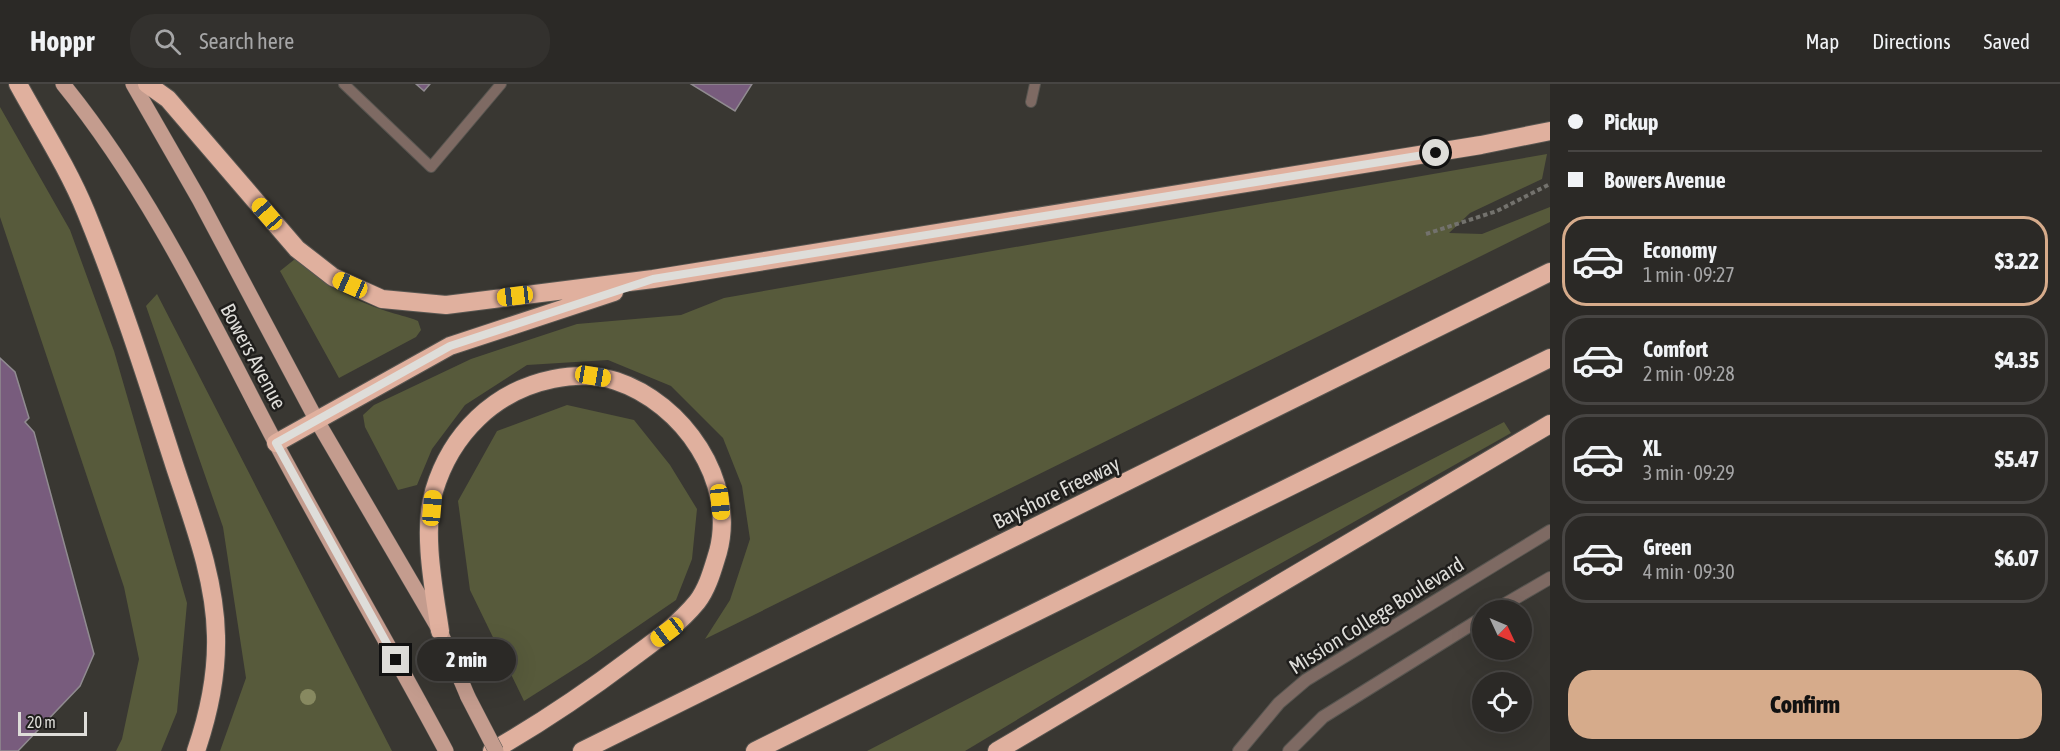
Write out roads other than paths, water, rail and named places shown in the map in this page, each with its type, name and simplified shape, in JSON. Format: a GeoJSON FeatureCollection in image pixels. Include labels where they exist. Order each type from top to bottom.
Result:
{"type":"FeatureCollection","features":[{"type":"Feature","properties":{"kind":"highway"},"geometry":{"type":"LineString","coordinates":[[18,84],[85,210],[132,332],[196,533],[212,593],[216,634],[215,674],[208,714],[196,751]]}},
{"type":"Feature","properties":{"kind":"highway"},"geometry":{"type":"LineString","coordinates":[[147,84],[168,99],[297,249],[333,277],[382,299],[446,304],[653,279],[1481,146],[1550,131]]}},
{"type":"Feature","properties":{"kind":"highway","name":"Bayshore Freeway"},"geometry":{"type":"LineString","coordinates":[[582,751],[1550,272]]}},
{"type":"Feature","properties":{"kind":"highway"},"geometry":{"type":"LineString","coordinates":[[276,443],[450,346],[653,279]]}},
{"type":"Feature","properties":{"kind":"highway"},"geometry":{"type":"LineString","coordinates":[[755,751],[1550,357]]}},
{"type":"Feature","properties":{"kind":"highway"},"geometry":{"type":"LineString","coordinates":[[440,631],[432,574],[434,493],[460,435],[480,415],[503,397],[529,384],[573,375],[615,380],[631,387],[662,407],[681,424],[708,464],[720,497],[721,540],[712,573],[698,600],[667,632],[596,686],[494,751]]}},
{"type":"Feature","properties":{"kind":"highway"},"geometry":{"type":"LineString","coordinates":[[997,751],[1550,424]]}},
{"type":"Feature","properties":{"kind":"highway"},"geometry":{"type":"LineString","coordinates":[[776,751],[866,697]]}},
{"type":"Feature","properties":{"kind":"main road","name":"Bowers Avenue"},"geometry":{"type":"LineString","coordinates":[[63,84],[94,122],[161,226],[276,443],[446,751]]}},
{"type":"Feature","properties":{"kind":"main road","name":"Bowers Avenue"},"geometry":{"type":"LineString","coordinates":[[133,84],[199,199],[316,419],[440,631],[468,698],[494,751]]}},
{"type":"Feature","properties":{"kind":"street","name":"Mission College Boulevard"},"geometry":{"type":"LineString","coordinates":[[1239,751],[1279,703],[1306,680],[1550,531]]}},
{"type":"Feature","properties":{"kind":"street"},"geometry":{"type":"LineString","coordinates":[[1512,600],[1550,578]]}},
{"type":"Feature","properties":{"kind":"street"},"geometry":{"type":"LineString","coordinates":[[1289,751],[1323,717],[1472,624]]}},
{"type":"Feature","properties":{"kind":"lane"},"geometry":{"type":"LineString","coordinates":[[344,84],[431,167],[501,84]]}},
{"type":"Feature","properties":{"kind":"lane"},"geometry":{"type":"LineString","coordinates":[[1031,102],[1035,84]]}}]}
